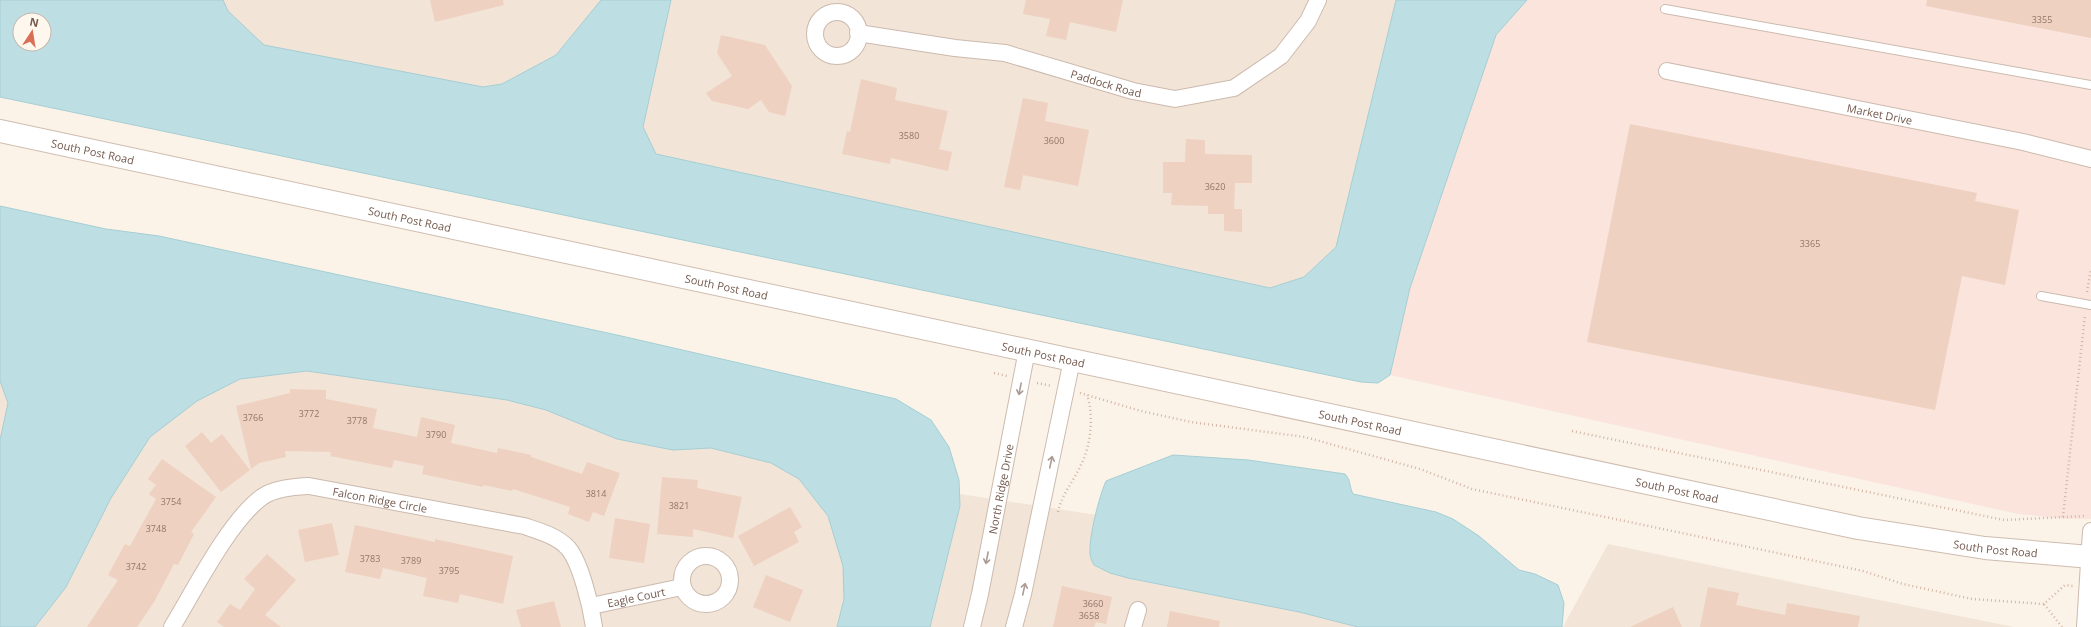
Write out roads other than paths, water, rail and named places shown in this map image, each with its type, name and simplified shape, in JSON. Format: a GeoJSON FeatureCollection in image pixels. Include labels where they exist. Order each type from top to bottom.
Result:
{"type":"FeatureCollection","features":[{"type":"Feature","properties":{"kind":"street","name":"Paddock Road"},"geometry":{"type":"LineString","coordinates":[[858,33],[955,48],[1005,53],[1133,91],[1175,99],[1234,88],[1281,56],[1308,21],[1318,0]]}},
{"type":"Feature","properties":{"kind":"street","name":"Market Drive"},"geometry":{"type":"LineString","coordinates":[[1667,71],[2023,142],[2091,159]]}},
{"type":"Feature","properties":{"kind":"street","name":"South Post Road"},"geometry":{"type":"LineString","coordinates":[[0,131],[1858,528],[1986,548],[2090,557]]}},
{"type":"Feature","properties":{"kind":"street","name":"North Ridge Drive"},"geometry":{"type":"LineString","coordinates":[[972,627],[980,594],[1027,350]]}},
{"type":"Feature","properties":{"kind":"street"},"geometry":{"type":"LineString","coordinates":[[1014,627],[1023,594],[1072,360]]}},
{"type":"Feature","properties":{"kind":"street","name":"Falcon Ridge Circle"},"geometry":{"type":"LineString","coordinates":[[172,627],[228,535],[243,515],[263,496],[284,488],[309,486],[524,526],[550,535],[568,549],[579,571],[591,606],[594,627]]}},
{"type":"Feature","properties":{"kind":"street"},"geometry":{"type":"LineString","coordinates":[[2085,627],[2091,531]]}},
{"type":"Feature","properties":{"kind":"street","name":"Eagle Court"},"geometry":{"type":"LineString","coordinates":[[591,606],[682,587]]}},
{"type":"Feature","properties":{"kind":"street"},"geometry":{"type":"LineString","coordinates":[[1133,627],[1138,610]]}},
{"type":"Feature","properties":{"kind":"lane"},"geometry":{"type":"LineString","coordinates":[[1665,9],[2091,85]]}},
{"type":"Feature","properties":{"kind":"lane"},"geometry":{"type":"LineString","coordinates":[[2041,296],[2088,304]]}},
{"type":"Feature","properties":{"kind":"water"},"geometry":{"type":"Polygon","coordinates":[[[0,0],[223,0],[228,11],[264,45],[483,87],[502,84],[556,55],[601,0],[671,0],[643,127],[656,154],[1270,288],[1304,277],[1336,247],[1396,0],[1527,0],[1496,35],[1410,288],[1390,375],[1378,383],[1361,382],[0,97],[0,0]]]}},
{"type":"Feature","properties":{"kind":"water"},"geometry":{"type":"Polygon","coordinates":[[[0,206],[106,229],[159,236],[617,335],[896,399],[931,420],[949,447],[959,480],[960,506],[930,627],[837,627],[844,599],[843,566],[828,516],[799,479],[771,463],[711,448],[673,450],[617,439],[546,410],[507,400],[307,371],[240,379],[197,401],[150,437],[111,498],[66,587],[35,627],[0,627],[0,440],[8,403],[0,381],[0,206]]]}},
{"type":"Feature","properties":{"kind":"water"},"geometry":{"type":"Polygon","coordinates":[[[1173,455],[1248,460],[1345,474],[1353,494],[1436,512],[1453,519],[1479,536],[1519,570],[1535,574],[1558,585],[1564,603],[1562,627],[1358,627],[1299,612],[1128,578],[1110,573],[1094,565],[1090,555],[1091,537],[1098,506],[1106,481],[1173,455]]]}}]}
